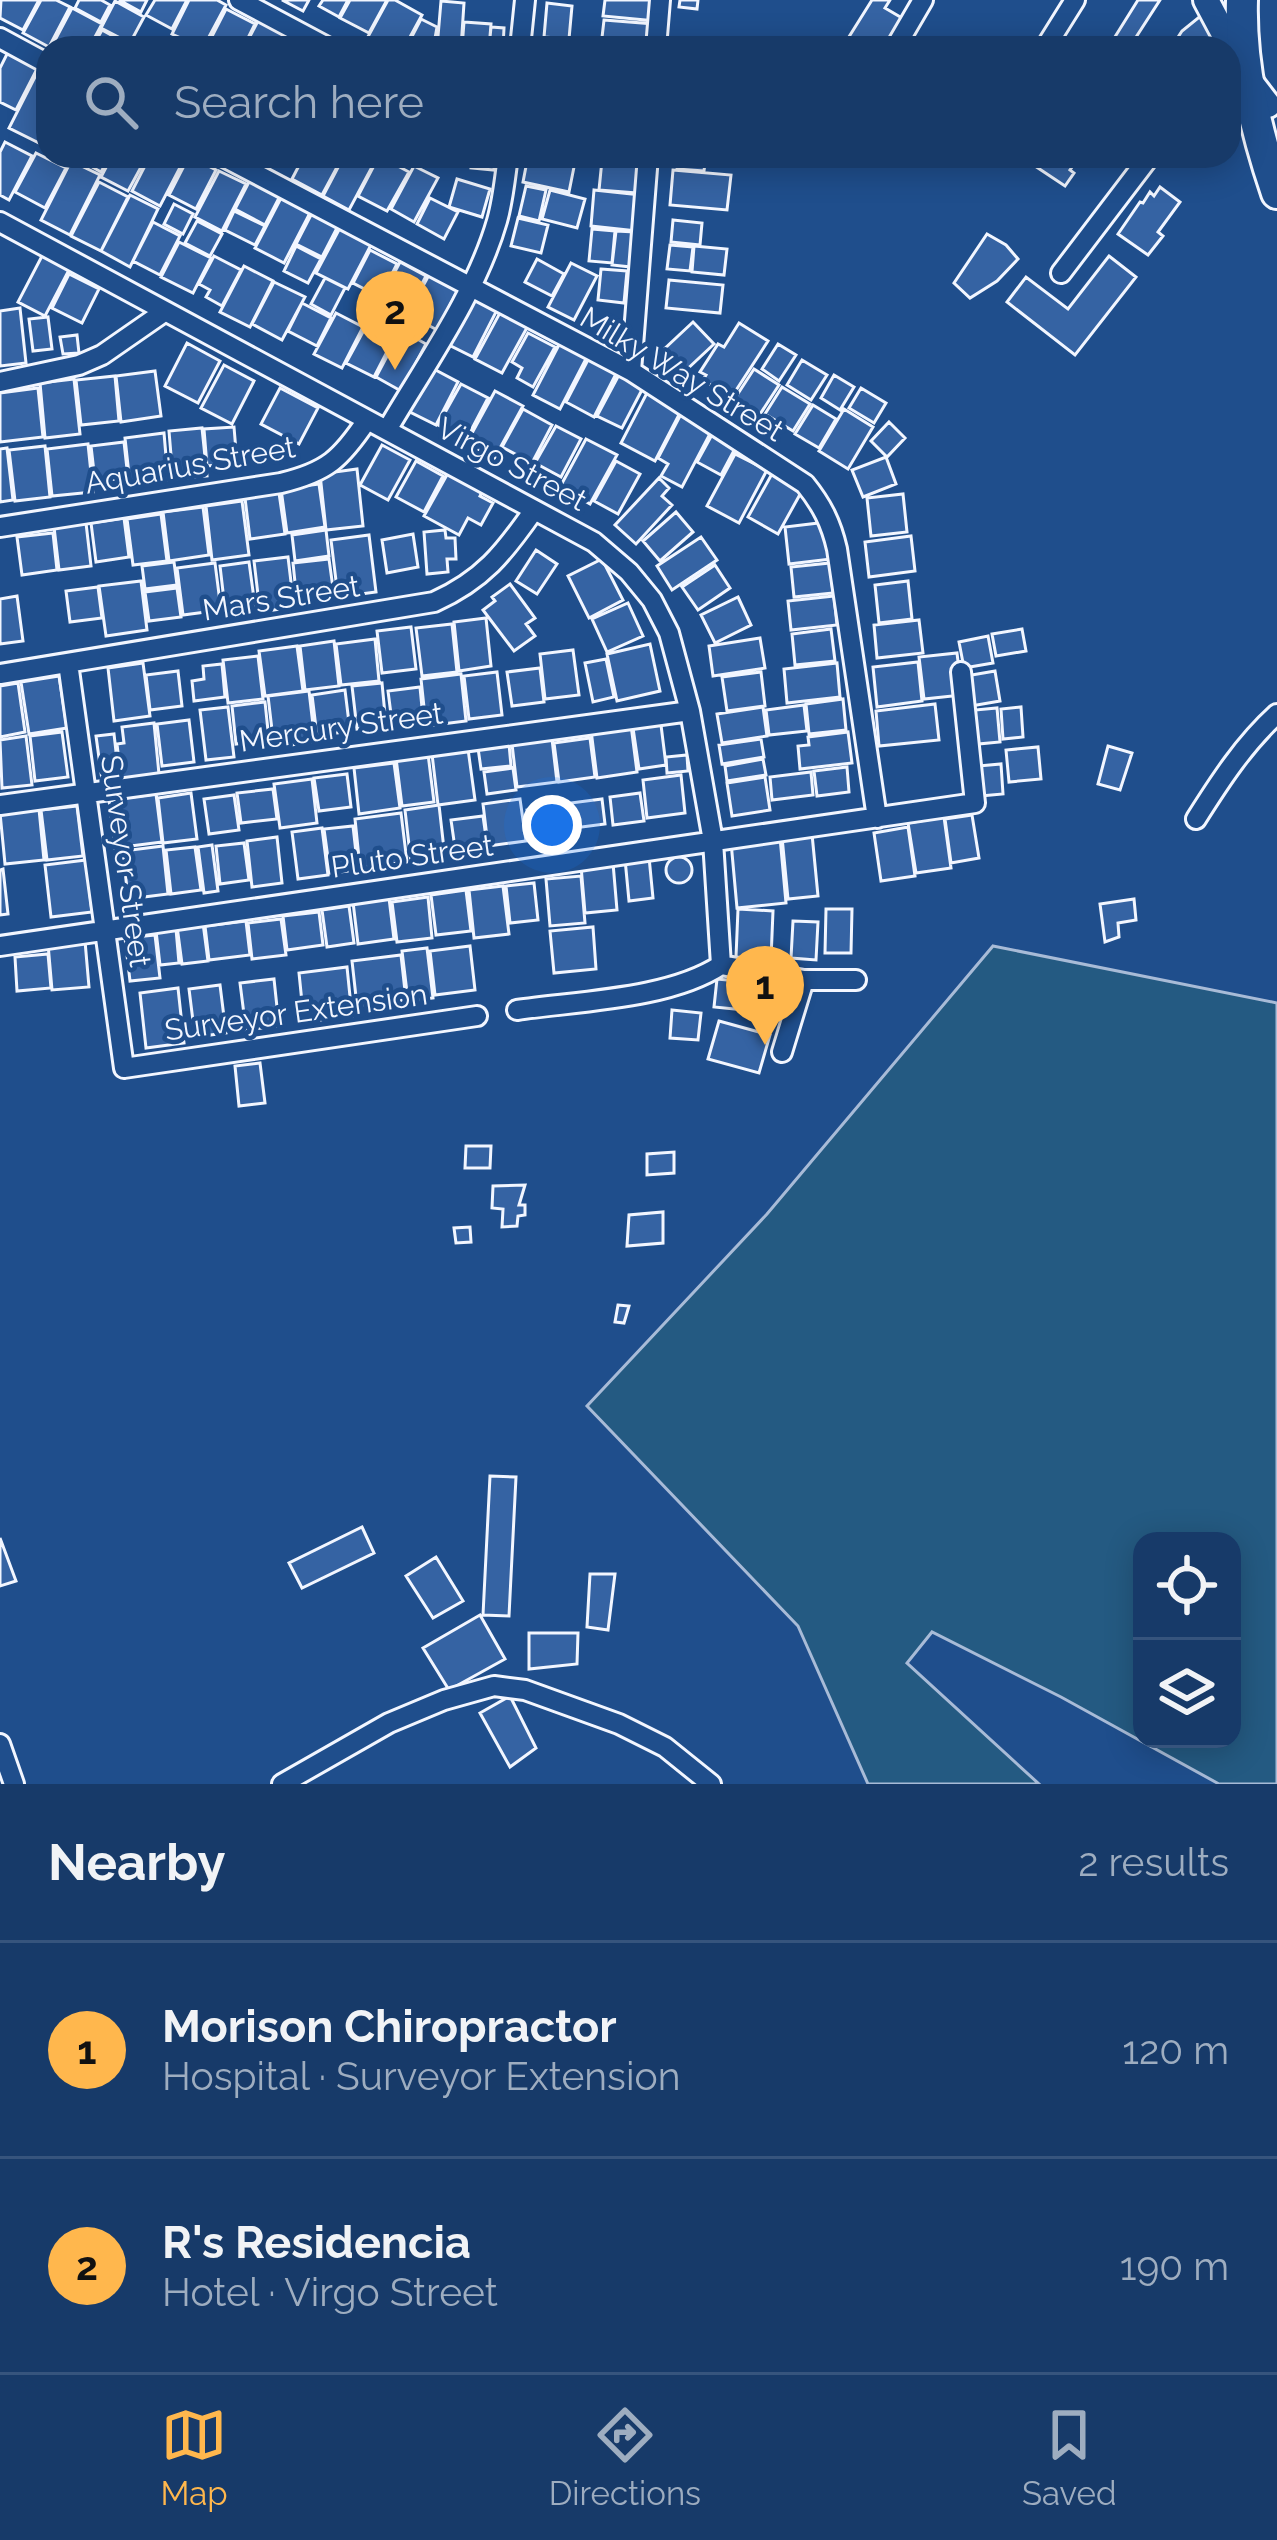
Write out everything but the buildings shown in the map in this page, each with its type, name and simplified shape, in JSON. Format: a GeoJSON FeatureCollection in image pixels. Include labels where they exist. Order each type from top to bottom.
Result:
{"type":"FeatureCollection","features":[{"type":"Feature","properties":{"kind":"highway"},"geometry":{"type":"LineString","coordinates":[[1242,0],[1248,79],[1259,139],[1277,193]]}},
{"type":"Feature","properties":{"kind":"highway"},"geometry":{"type":"LineString","coordinates":[[1260,0],[1260,60],[1274,116]]}},
{"type":"Feature","properties":{"kind":"main road"},"geometry":{"type":"LineString","coordinates":[[1207,0],[1224,36]]}},
{"type":"Feature","properties":{"kind":"main road"},"geometry":{"type":"LineString","coordinates":[[1241,68],[1274,116]]}},
{"type":"Feature","properties":{"kind":"street"},"geometry":{"type":"LineString","coordinates":[[239,0],[306,36]]}},
{"type":"Feature","properties":{"kind":"street"},"geometry":{"type":"LineString","coordinates":[[521,36],[525,0]]}},
{"type":"Feature","properties":{"kind":"street"},"geometry":{"type":"LineString","coordinates":[[657,36],[660,0]]}},
{"type":"Feature","properties":{"kind":"street"},"geometry":{"type":"LineString","coordinates":[[902,36],[923,0]]}},
{"type":"Feature","properties":{"kind":"street"},"geometry":{"type":"LineString","coordinates":[[1053,36],[1075,0]]}},
{"type":"Feature","properties":{"kind":"street"},"geometry":{"type":"LineString","coordinates":[[0,38],[36,58]]}},
{"type":"Feature","properties":{"kind":"street","name":"Milky Way Street"},"geometry":{"type":"LineString","coordinates":[[245,168],[631,371],[805,484],[831,523],[837,549],[877,818]]}},
{"type":"Feature","properties":{"kind":"street"},"geometry":{"type":"LineString","coordinates":[[387,430],[470,287],[497,219],[506,168]]}},
{"type":"Feature","properties":{"kind":"street"},"geometry":{"type":"LineString","coordinates":[[631,371],[647,168]]}},
{"type":"Feature","properties":{"kind":"street"},"geometry":{"type":"LineString","coordinates":[[1061,274],[1141,168]]}},
{"type":"Feature","properties":{"kind":"street","name":"Virgo Street"},"geometry":{"type":"LineString","coordinates":[[0,222],[594,542],[629,572],[652,600],[669,634],[690,711],[713,841],[721,965]]}},
{"type":"Feature","properties":{"kind":"street"},"geometry":{"type":"LineString","coordinates":[[0,382],[79,365],[102,355],[164,312]]}},
{"type":"Feature","properties":{"kind":"street","name":"Aquarius Street"},"geometry":{"type":"LineString","coordinates":[[0,527],[311,476],[348,448],[367,420]]}},
{"type":"Feature","properties":{"kind":"street","name":"Mars Street"},"geometry":{"type":"LineString","coordinates":[[0,674],[434,602],[479,577],[505,551],[534,509]]}},
{"type":"Feature","properties":{"kind":"street","name":"Surveyor Street"},"geometry":{"type":"LineString","coordinates":[[68,663],[124,1068]]}},
{"type":"Feature","properties":{"kind":"street","name":"Pluto Street"},"geometry":{"type":"LineString","coordinates":[[0,946],[975,803],[962,672]]}},
{"type":"Feature","properties":{"kind":"street","name":"Mercury Street"},"geometry":{"type":"LineString","coordinates":[[0,805],[690,711]]}},
{"type":"Feature","properties":{"kind":"street"},"geometry":{"type":"LineString","coordinates":[[1196,819],[1225,772],[1277,714]]}},
{"type":"Feature","properties":{"kind":"street"},"geometry":{"type":"LineString","coordinates":[[517,1010],[673,988],[721,965],[804,980],[856,980]]}},
{"type":"Feature","properties":{"kind":"street"},"geometry":{"type":"LineString","coordinates":[[782,1052],[804,980]]}},
{"type":"Feature","properties":{"kind":"street","name":"Surveyor Extension"},"geometry":{"type":"LineString","coordinates":[[124,1068],[477,1016]]}},
{"type":"Feature","properties":{"kind":"street"},"geometry":{"type":"LineString","coordinates":[[282,1784],[389,1723],[494,1686],[525,1690],[619,1724],[665,1747],[711,1784]]}},
{"type":"Feature","properties":{"kind":"street"},"geometry":{"type":"LineString","coordinates":[[0,1744],[14,1784]]}},
{"type":"Feature","properties":{"kind":"shaded area"},"geometry":{"type":"Polygon","coordinates":[[[993,946],[1277,1003],[1277,1784],[1219,1784],[1154,1748],[1241,1748],[1241,1532],[1133,1532],[1133,1737],[932,1632],[907,1663],[1039,1784],[868,1784],[798,1626],[587,1406],[767,1214],[993,946]]]}},
{"type":"Feature","properties":{"kind":"place","name":"R's Residencia"},"geometry":{"type":"Point","coordinates":[395,370]}},
{"type":"Feature","properties":{"kind":"place","name":"Morison Chiropractor"},"geometry":{"type":"Point","coordinates":[765,1045]}}]}
